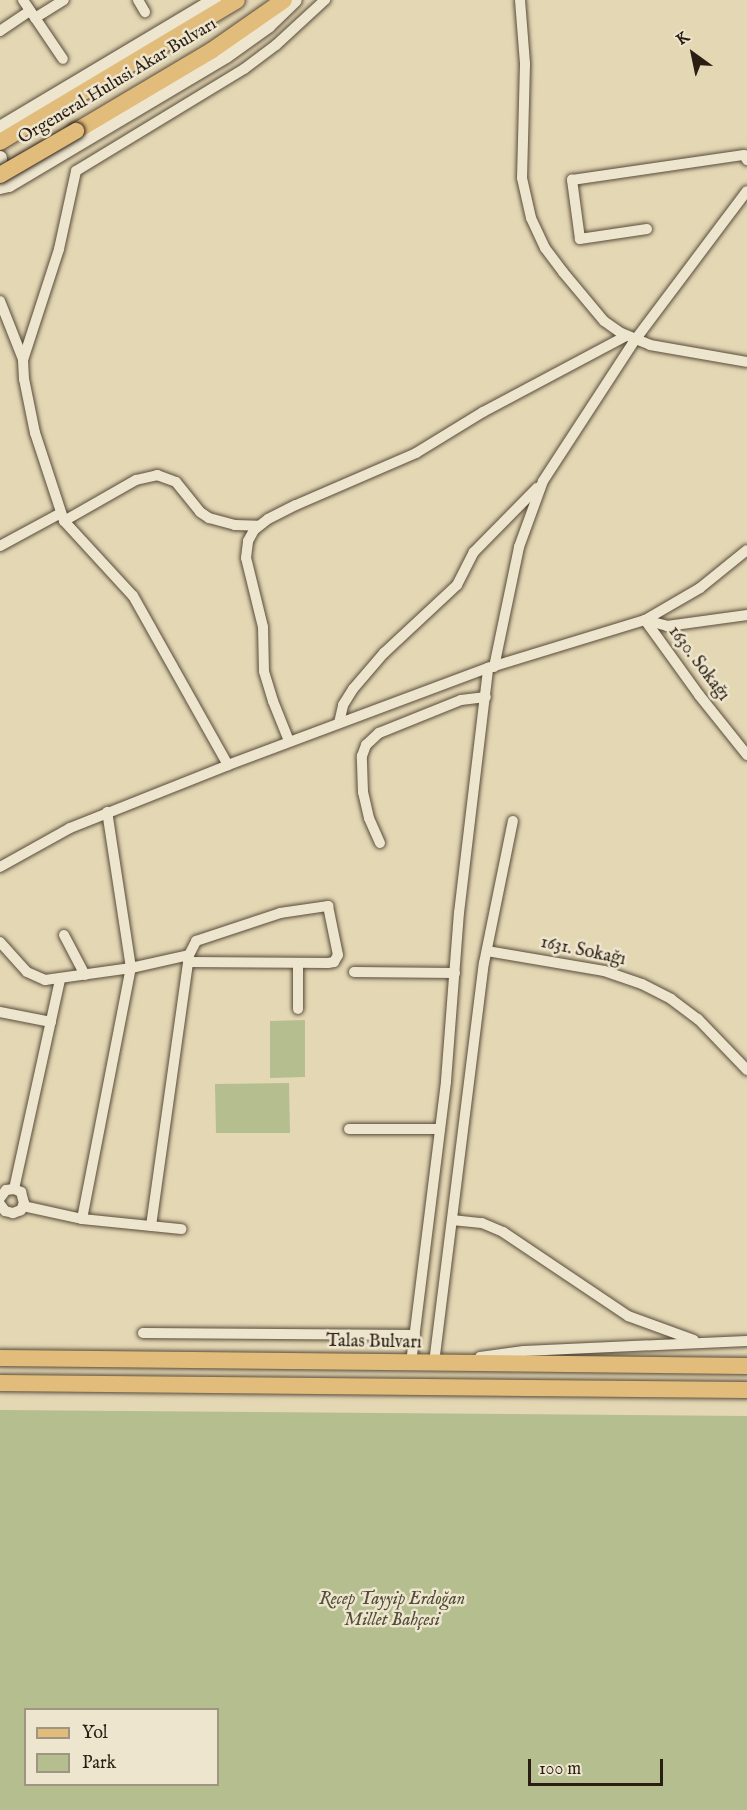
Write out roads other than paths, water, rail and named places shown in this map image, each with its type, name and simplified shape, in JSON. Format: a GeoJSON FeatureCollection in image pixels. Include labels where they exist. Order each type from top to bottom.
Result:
{"type":"FeatureCollection","features":[{"type":"Feature","properties":{"kind":"main road","name":"Orgeneral Hulusi Akar Bulvarı"},"geometry":{"type":"LineString","coordinates":[[0,142],[237,0]]}},
{"type":"Feature","properties":{"kind":"main road","name":"Orgeneral Hulusi Akar Bulvarı"},"geometry":{"type":"LineString","coordinates":[[0,175],[211,51],[284,0]]}},
{"type":"Feature","properties":{"kind":"main road","name":"Talas Bulvarı"},"geometry":{"type":"LineString","coordinates":[[0,1358],[747,1366]]}},
{"type":"Feature","properties":{"kind":"main road"},"geometry":{"type":"LineString","coordinates":[[0,1383],[747,1390]]}},
{"type":"Feature","properties":{"kind":"main road"},"geometry":{"type":"LineString","coordinates":[[0,1393],[747,1400]]}},
{"type":"Feature","properties":{"kind":"street"},"geometry":{"type":"LineString","coordinates":[[23,0],[63,59]]}},
{"type":"Feature","properties":{"kind":"street"},"geometry":{"type":"LineString","coordinates":[[0,31],[64,0]]}},
{"type":"Feature","properties":{"kind":"street"},"geometry":{"type":"LineString","coordinates":[[138,0],[145,12]]}},
{"type":"Feature","properties":{"kind":"street"},"geometry":{"type":"LineString","coordinates":[[0,128],[215,0]]}},
{"type":"Feature","properties":{"kind":"street"},"geometry":{"type":"LineString","coordinates":[[0,187],[9,185],[226,56],[268,26],[295,0]]}},
{"type":"Feature","properties":{"kind":"street"},"geometry":{"type":"LineString","coordinates":[[23,360],[59,249],[76,171],[244,69],[276,45],[325,0]]}},
{"type":"Feature","properties":{"kind":"street"},"geometry":{"type":"LineString","coordinates":[[520,0],[525,64],[521,166],[526,204],[542,240],[562,272],[604,321],[630,338],[747,362]]}},
{"type":"Feature","properties":{"kind":"street"},"geometry":{"type":"LineString","coordinates":[[647,229],[580,239],[572,180],[744,155],[747,160]]}},
{"type":"Feature","properties":{"kind":"street"},"geometry":{"type":"LineString","coordinates":[[0,158],[0,182]]}},
{"type":"Feature","properties":{"kind":"street"},"geometry":{"type":"LineString","coordinates":[[411,1363],[440,1129],[486,697],[519,547],[543,481],[630,338],[747,191]]}},
{"type":"Feature","properties":{"kind":"street"},"geometry":{"type":"LineString","coordinates":[[0,301],[23,360],[24,379],[35,433],[62,517],[133,596],[228,765]]}},
{"type":"Feature","properties":{"kind":"street"},"geometry":{"type":"LineString","coordinates":[[289,741],[277,715],[264,671],[263,627],[246,558],[248,541],[258,526],[296,505],[416,453],[483,412],[630,338]]}},
{"type":"Feature","properties":{"kind":"street"},"geometry":{"type":"LineString","coordinates":[[0,546],[136,480],[157,475],[167,477],[179,484],[205,516],[236,525],[258,526]]}},
{"type":"Feature","properties":{"kind":"street"},"geometry":{"type":"LineString","coordinates":[[339,723],[343,705],[353,689],[384,653],[457,585],[474,552],[543,481]]}},
{"type":"Feature","properties":{"kind":"street"},"geometry":{"type":"LineString","coordinates":[[0,867],[55,836],[107,812],[289,741],[491,668],[645,620],[700,588],[747,550]]}},
{"type":"Feature","properties":{"kind":"street"},"geometry":{"type":"LineString","coordinates":[[645,620],[666,626],[747,615]]}},
{"type":"Feature","properties":{"kind":"street","name":"1630. Sokağı"},"geometry":{"type":"LineString","coordinates":[[645,620],[699,695],[747,755]]}},
{"type":"Feature","properties":{"kind":"street"},"geometry":{"type":"LineString","coordinates":[[380,843],[369,819],[363,792],[362,756],[366,745],[374,736],[461,700],[486,697]]}},
{"type":"Feature","properties":{"kind":"street"},"geometry":{"type":"LineString","coordinates":[[82,1220],[131,968],[107,812]]}},
{"type":"Feature","properties":{"kind":"street"},"geometry":{"type":"LineString","coordinates":[[513,821],[487,951],[434,1363],[524,1351],[747,1341]]}},
{"type":"Feature","properties":{"kind":"street"},"geometry":{"type":"LineString","coordinates":[[0,942],[33,976],[45,980],[189,958],[328,963],[336,960],[338,952],[327,906],[280,913],[196,941],[189,958],[151,1226]]}},
{"type":"Feature","properties":{"kind":"street"},"geometry":{"type":"LineString","coordinates":[[64,935],[85,975]]}},
{"type":"Feature","properties":{"kind":"street","name":"1631. Sokağı"},"geometry":{"type":"LineString","coordinates":[[487,951],[604,971],[642,984],[671,999],[698,1019],[747,1070]]}},
{"type":"Feature","properties":{"kind":"street"},"geometry":{"type":"LineString","coordinates":[[298,963],[298,1009]]}},
{"type":"Feature","properties":{"kind":"street"},"geometry":{"type":"LineString","coordinates":[[354,972],[455,973]]}},
{"type":"Feature","properties":{"kind":"street"},"geometry":{"type":"LineString","coordinates":[[14,1189],[60,979]]}},
{"type":"Feature","properties":{"kind":"street"},"geometry":{"type":"LineString","coordinates":[[0,1012],[51,1022]]}},
{"type":"Feature","properties":{"kind":"street"},"geometry":{"type":"LineString","coordinates":[[349,1129],[440,1129]]}},
{"type":"Feature","properties":{"kind":"street"},"geometry":{"type":"LineString","coordinates":[[0,1198],[6,1190],[14,1189],[23,1195],[23,1206]]}},
{"type":"Feature","properties":{"kind":"street"},"geometry":{"type":"LineString","coordinates":[[0,1204],[5,1211],[13,1213],[23,1206],[82,1220],[181,1229]]}},
{"type":"Feature","properties":{"kind":"street"},"geometry":{"type":"LineString","coordinates":[[452,1220],[482,1223],[503,1232],[628,1316],[700,1342]]}},
{"type":"Feature","properties":{"kind":"street"},"geometry":{"type":"LineString","coordinates":[[143,1332],[415,1335]]}},
{"type":"Feature","properties":{"kind":"park label","name":"Recep Tayyip Erdoğan Millet Bahçesi"},"geometry":{"type":"Point","coordinates":[392,1611]}}]}
